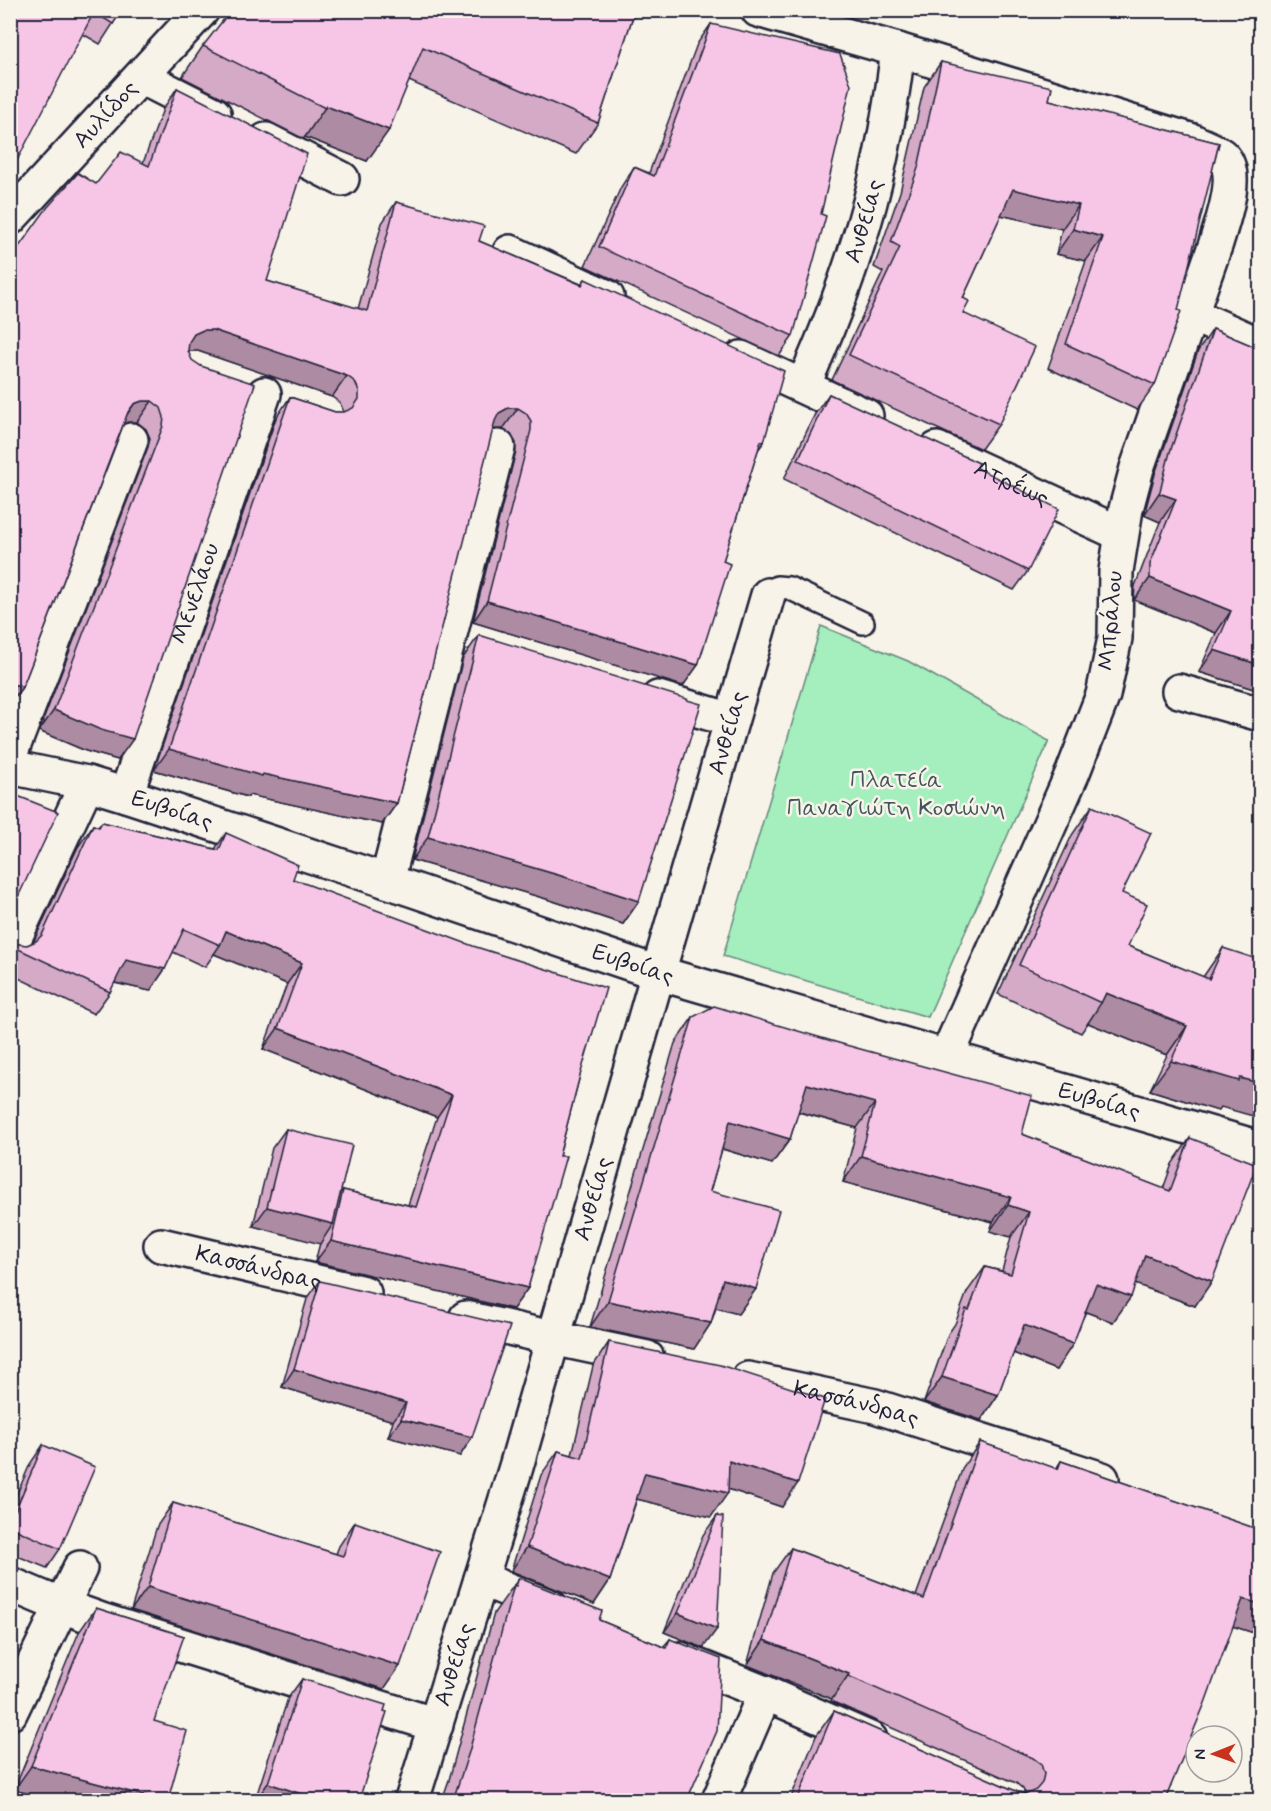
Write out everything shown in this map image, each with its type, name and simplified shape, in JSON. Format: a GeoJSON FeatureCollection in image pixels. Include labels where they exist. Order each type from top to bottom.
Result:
{"type":"FeatureCollection","features":[{"type":"Feature","properties":{"kind":"street","name":"Αυλίδος"},"geometry":{"type":"LineString","coordinates":[[10,218],[202,10]]}},
{"type":"Feature","properties":{"kind":"street"},"geometry":{"type":"LineString","coordinates":[[758,10],[898,50]]}},
{"type":"Feature","properties":{"kind":"street","name":"Μπράλου"},"geometry":{"type":"LineString","coordinates":[[898,50],[1194,141],[1222,157],[1230,170],[1226,209],[1216,243],[1137,468],[1121,534],[1116,571],[1114,638],[1103,695],[1073,772],[947,1056]]}},
{"type":"Feature","properties":{"kind":"street","name":"Ανθείας"},"geometry":{"type":"LineString","coordinates":[[803,386],[858,245],[886,130],[898,50]]}},
{"type":"Feature","properties":{"kind":"street"},"geometry":{"type":"LineString","coordinates":[[141,77],[342,179]]}},
{"type":"Feature","properties":{"kind":"street"},"geometry":{"type":"LineString","coordinates":[[510,252],[629,307]]}},
{"type":"Feature","properties":{"kind":"street"},"geometry":{"type":"LineString","coordinates":[[1190,314],[1260,345]]}},
{"type":"Feature","properties":{"kind":"street","name":"Ατρέως"},"geometry":{"type":"LineString","coordinates":[[716,346],[1121,534]]}},
{"type":"Feature","properties":{"kind":"street"},"geometry":{"type":"LineString","coordinates":[[233,383],[295,404]]}},
{"type":"Feature","properties":{"kind":"street","name":"Μενελάου"},"geometry":{"type":"LineString","coordinates":[[126,795],[264,394]]}},
{"type":"Feature","properties":{"kind":"street"},"geometry":{"type":"LineString","coordinates":[[10,755],[130,440]]}},
{"type":"Feature","properties":{"kind":"street"},"geometry":{"type":"LineString","coordinates":[[387,881],[498,447]]}},
{"type":"Feature","properties":{"kind":"street","name":"Ανθείας"},"geometry":{"type":"LineString","coordinates":[[412,1800],[516,1467],[768,595]]}},
{"type":"Feature","properties":{"kind":"street"},"geometry":{"type":"LineString","coordinates":[[449,634],[483,645]]}},
{"type":"Feature","properties":{"kind":"street"},"geometry":{"type":"LineString","coordinates":[[630,689],[731,720]]}},
{"type":"Feature","properties":{"kind":"street"},"geometry":{"type":"LineString","coordinates":[[1179,691],[1260,714]]}},
{"type":"Feature","properties":{"kind":"street","name":"Ευβοίας"},"geometry":{"type":"LineString","coordinates":[[10,767],[87,783],[126,795],[658,973],[1260,1148]]}},
{"type":"Feature","properties":{"kind":"street"},"geometry":{"type":"LineString","coordinates":[[10,948],[87,783]]}},
{"type":"Feature","properties":{"kind":"street","name":"Κασσάνδρας"},"geometry":{"type":"LineString","coordinates":[[161,1245],[391,1300]]}},
{"type":"Feature","properties":{"kind":"street"},"geometry":{"type":"LineString","coordinates":[[437,1311],[679,1365]]}},
{"type":"Feature","properties":{"kind":"street","name":"Κασσάνδρας"},"geometry":{"type":"LineString","coordinates":[[714,1372],[875,1406],[1125,1486]]}},
{"type":"Feature","properties":{"kind":"street"},"geometry":{"type":"LineString","coordinates":[[10,1713],[80,1568]]}},
{"type":"Feature","properties":{"kind":"street"},"geometry":{"type":"LineString","coordinates":[[481,1579],[579,1618]]}},
{"type":"Feature","properties":{"kind":"street"},"geometry":{"type":"LineString","coordinates":[[10,1584],[104,1621],[436,1725]]}},
{"type":"Feature","properties":{"kind":"street"},"geometry":{"type":"LineString","coordinates":[[656,1649],[765,1693],[892,1749]]}},
{"type":"Feature","properties":{"kind":"street"},"geometry":{"type":"LineString","coordinates":[[719,1800],[765,1693]]}},
{"type":"Feature","properties":{"kind":"lane"},"geometry":{"type":"LineString","coordinates":[[768,595],[777,587],[789,588],[863,623]]}},
{"type":"Feature","properties":{"kind":"green space","name":"Πλατεία Παναγιώτη Κοσιώνη"},"geometry":{"type":"Polygon","coordinates":[[[821,626],[908,661],[1049,741],[928,1017],[723,956],[821,626]]]}},
{"type":"Feature","properties":{"kind":"building"},"geometry":{"type":"Polygon","coordinates":[[[10,10],[122,10],[113,24],[94,12],[10,174],[10,10]]]}},
{"type":"Feature","properties":{"kind":"building"},"geometry":{"type":"Polygon","coordinates":[[[231,10],[635,10],[598,123],[423,47],[389,130],[326,106],[325,108],[203,46],[231,10]]]}},
{"type":"Feature","properties":{"kind":"building"},"geometry":{"type":"Polygon","coordinates":[[[711,24],[840,54],[851,85],[821,214],[826,216],[793,336],[599,247],[634,167],[654,176],[711,24]]]}},
{"type":"Feature","properties":{"kind":"building"},"geometry":{"type":"Polygon","coordinates":[[[941,62],[1052,87],[1049,100],[1219,143],[1178,310],[1181,311],[1155,385],[1066,344],[1103,237],[1073,229],[1079,205],[1013,189],[963,298],[969,301],[963,313],[1035,347],[999,424],[849,355],[900,247],[891,242],[918,168],[941,62]]]}},
{"type":"Feature","properties":{"kind":"building"},"geometry":{"type":"Polygon","coordinates":[[[177,88],[307,154],[267,281],[367,311],[396,202],[484,226],[479,241],[582,285],[585,279],[784,371],[764,442],[761,441],[723,561],[730,564],[698,665],[487,601],[531,430],[531,421],[526,413],[518,408],[508,408],[499,413],[495,421],[397,803],[263,774],[262,776],[169,749],[290,397],[335,412],[344,412],[353,408],[359,399],[359,391],[355,382],[347,376],[213,330],[203,330],[194,334],[189,342],[188,351],[192,360],[201,366],[255,384],[133,739],[101,730],[54,710],[163,426],[164,417],[161,408],[152,401],[134,404],[128,412],[23,686],[10,684],[10,259],[47,208],[78,173],[96,184],[121,152],[149,166],[177,88]]]}},
{"type":"Feature","properties":{"kind":"building"},"geometry":{"type":"Polygon","coordinates":[[[1213,329],[1260,349],[1260,665],[1214,650],[1231,611],[1150,578],[1150,564],[1176,499],[1159,493],[1170,452],[1213,329]]]}},
{"type":"Feature","properties":{"kind":"building"},"geometry":{"type":"Polygon","coordinates":[[[829,394],[979,463],[977,468],[1059,509],[1028,571],[798,460],[829,394]]]}},
{"type":"Feature","properties":{"kind":"building"},"geometry":{"type":"Polygon","coordinates":[[[479,635],[701,704],[639,901],[428,837],[479,635]]]}},
{"type":"Feature","properties":{"kind":"building"},"geometry":{"type":"Polygon","coordinates":[[[10,793],[58,812],[10,914],[10,793]]]}},
{"type":"Feature","properties":{"kind":"building"},"geometry":{"type":"Polygon","coordinates":[[[1092,806],[1151,833],[1122,893],[1147,904],[1128,946],[1209,979],[1223,948],[1260,960],[1260,1083],[1240,1078],[1239,1081],[1171,1061],[1187,1026],[1106,993],[1101,1003],[1019,965],[1092,806]]]}},
{"type":"Feature","properties":{"kind":"building"},"geometry":{"type":"Polygon","coordinates":[[[102,822],[219,850],[226,833],[298,865],[293,879],[473,946],[606,988],[559,1156],[566,1156],[528,1288],[331,1241],[343,1190],[416,1207],[452,1095],[278,1028],[302,963],[226,931],[220,945],[184,929],[165,969],[126,960],[110,992],[10,945],[10,937],[18,944],[27,945],[42,935],[93,825],[99,827],[102,822]]]}},
{"type":"Feature","properties":{"kind":"building"},"geometry":{"type":"Polygon","coordinates":[[[714,1006],[1032,1096],[1022,1134],[1170,1191],[1190,1138],[1257,1164],[1212,1281],[1145,1255],[1131,1297],[1096,1284],[1073,1344],[1024,1325],[998,1395],[942,1377],[966,1309],[969,1310],[985,1267],[1011,1274],[1029,1212],[1008,1205],[1011,1197],[861,1156],[875,1103],[807,1084],[790,1139],[730,1121],[710,1191],[779,1210],[756,1289],[723,1279],[711,1323],[608,1301],[693,1017],[714,1006]]]}},
{"type":"Feature","properties":{"kind":"building"},"geometry":{"type":"Polygon","coordinates":[[[286,1129],[352,1145],[333,1224],[267,1207],[286,1129]]]}},
{"type":"Feature","properties":{"kind":"building"},"geometry":{"type":"Polygon","coordinates":[[[320,1281],[510,1326],[472,1437],[401,1419],[406,1403],[294,1369],[320,1281]]]}},
{"type":"Feature","properties":{"kind":"building"},"geometry":{"type":"Polygon","coordinates":[[[609,1342],[720,1365],[825,1399],[798,1483],[729,1461],[728,1493],[645,1473],[610,1580],[527,1547],[558,1451],[582,1458],[609,1342]]]}},
{"type":"Feature","properties":{"kind":"building"},"geometry":{"type":"Polygon","coordinates":[[[980,1442],[1058,1469],[1061,1461],[1260,1530],[1260,1604],[1243,1599],[1196,1724],[1184,1724],[1184,1754],[1165,1800],[797,1800],[834,1711],[1018,1792],[1027,1794],[1036,1790],[1042,1783],[1044,1774],[1041,1764],[1033,1758],[848,1676],[849,1674],[764,1640],[791,1548],[924,1599],[980,1442]]]}},
{"type":"Feature","properties":{"kind":"building"},"geometry":{"type":"Polygon","coordinates":[[[43,1445],[95,1467],[60,1549],[10,1527],[43,1445]]]}},
{"type":"Feature","properties":{"kind":"building"},"geometry":{"type":"Polygon","coordinates":[[[173,1503],[343,1556],[355,1522],[440,1552],[400,1666],[148,1587],[173,1503]]]}},
{"type":"Feature","properties":{"kind":"building"},"geometry":{"type":"Polygon","coordinates":[[[717,1516],[723,1517],[717,1629],[678,1613],[717,1516]]]}},
{"type":"Feature","properties":{"kind":"building"},"geometry":{"type":"Polygon","coordinates":[[[519,1578],[602,1611],[599,1620],[666,1648],[670,1639],[721,1659],[717,1731],[687,1800],[679,1798],[678,1800],[453,1800],[469,1752],[514,1585],[516,1586],[519,1578]]]}},
{"type":"Feature","properties":{"kind":"building"},"geometry":{"type":"Polygon","coordinates":[[[96,1608],[184,1636],[154,1721],[187,1731],[168,1800],[31,1766],[96,1608]]]}},
{"type":"Feature","properties":{"kind":"building"},"geometry":{"type":"Polygon","coordinates":[[[302,1679],[386,1705],[384,1711],[387,1712],[359,1800],[320,1800],[268,1783],[302,1679]]]}}]}
